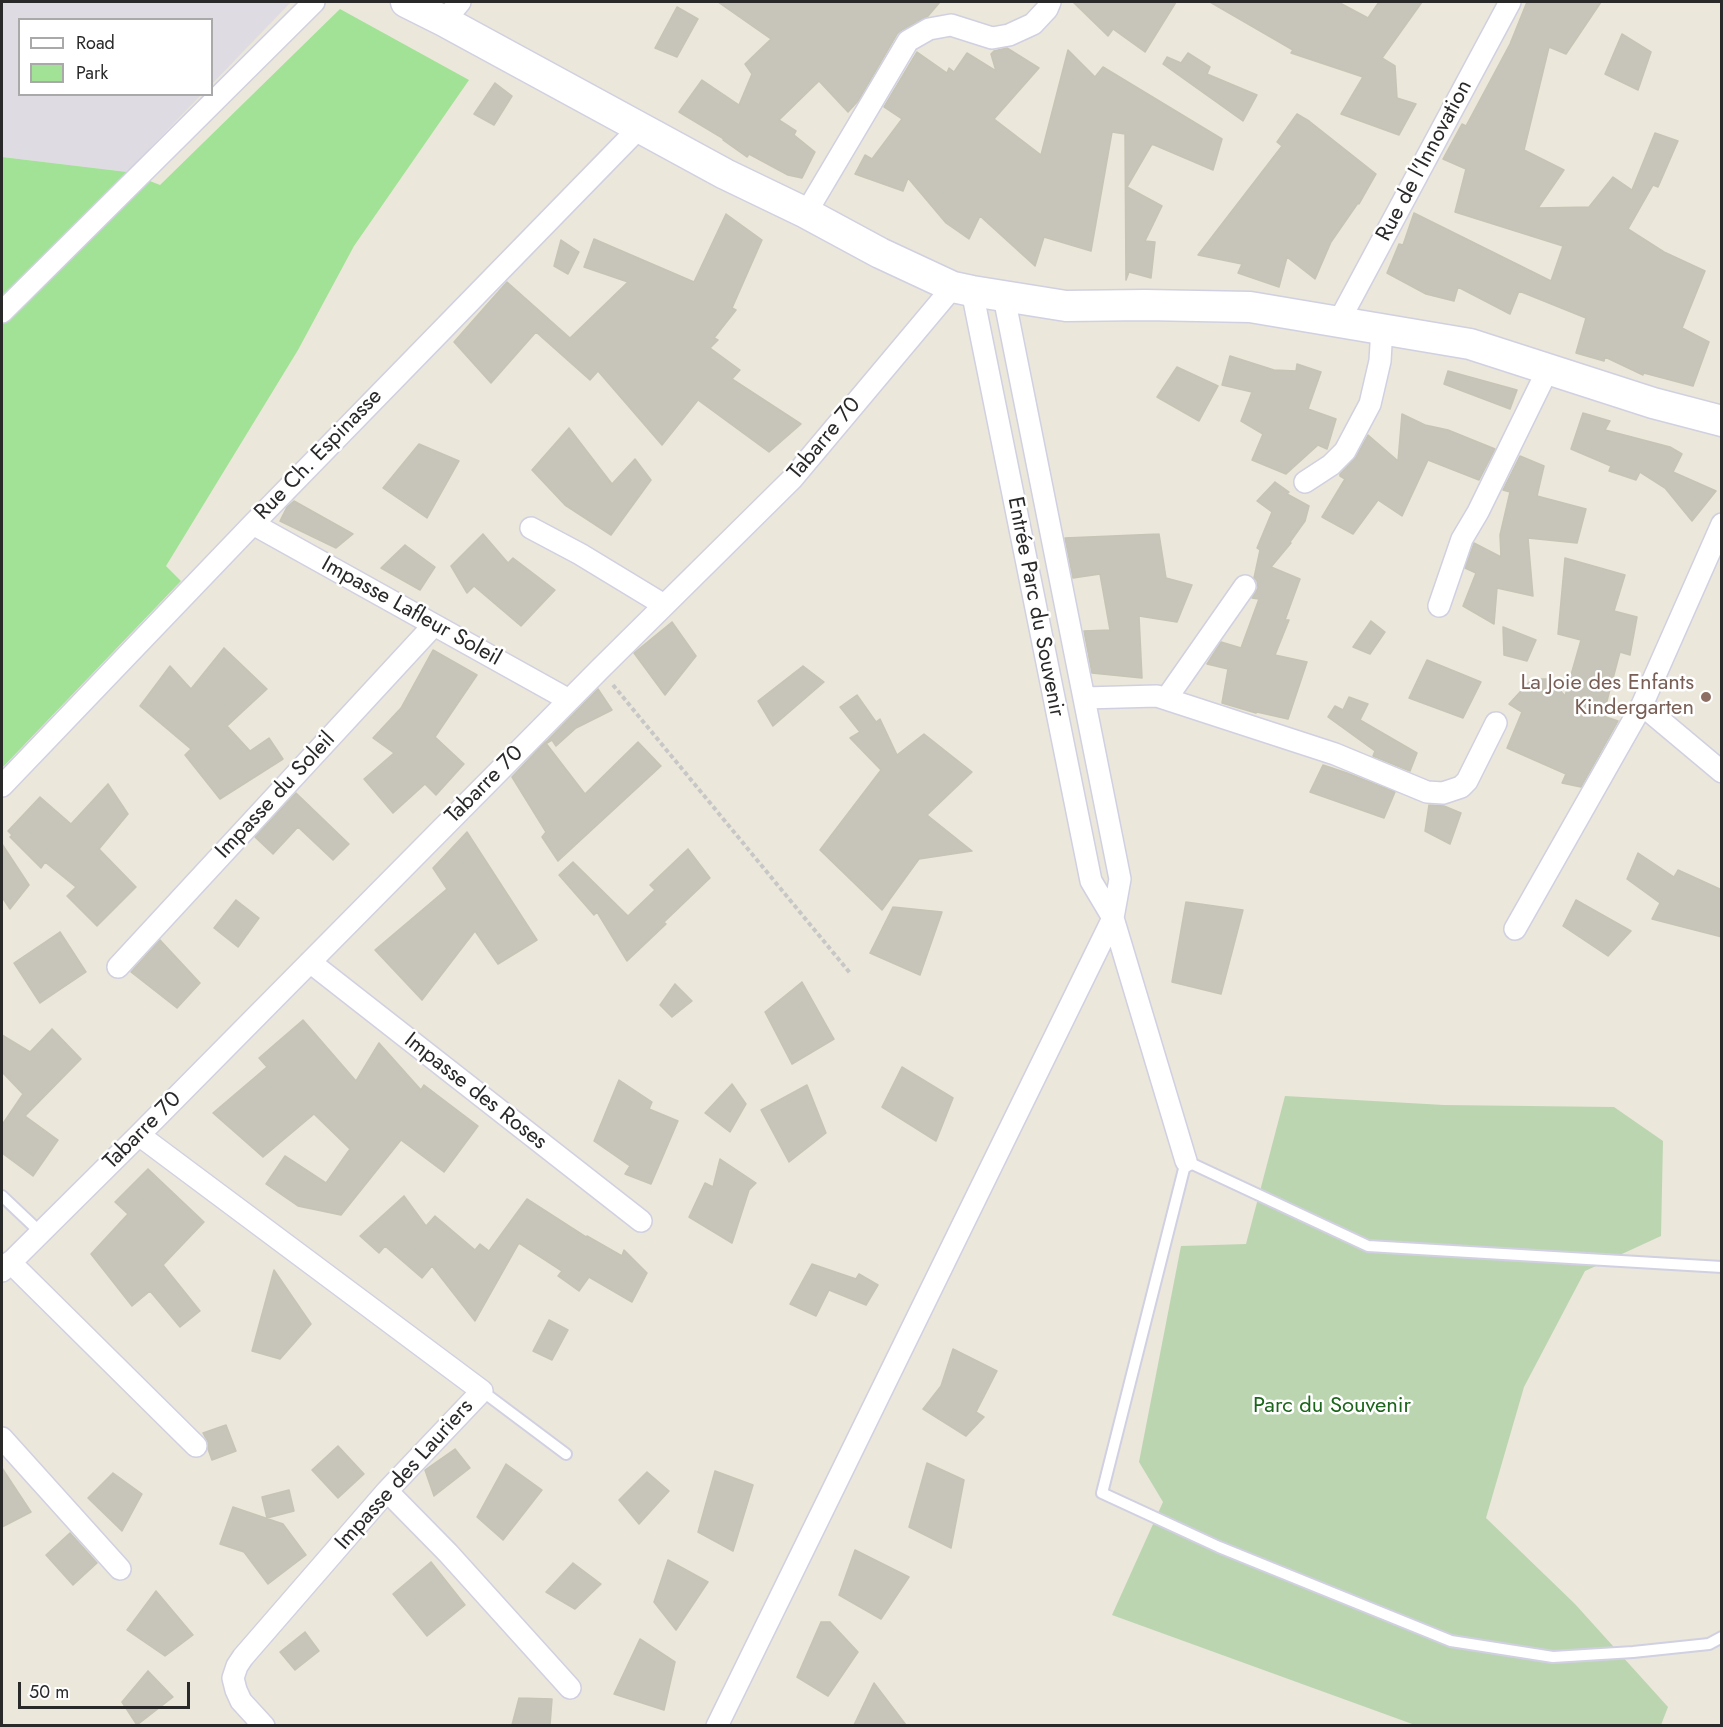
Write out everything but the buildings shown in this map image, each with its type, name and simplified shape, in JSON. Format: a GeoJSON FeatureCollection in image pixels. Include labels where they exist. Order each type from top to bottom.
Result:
{"type":"FeatureCollection","features":[{"type":"Feature","properties":{"kind":"main road"},"geometry":{"type":"LineString","coordinates":[[406,2],[452,11],[640,127],[725,174],[806,213],[880,253],[962,289],[1066,306],[1250,307],[1382,328],[1470,344],[1653,403],[1722,421]]}},
{"type":"Feature","properties":{"kind":"street"},"geometry":{"type":"LineString","coordinates":[[2,312],[314,2]]}},
{"type":"Feature","properties":{"kind":"street"},"geometry":{"type":"LineString","coordinates":[[806,213],[908,41],[929,29],[951,25],[992,38],[1009,35],[1033,24],[1047,9],[1050,2]]}},
{"type":"Feature","properties":{"kind":"street","name":"Rue de l'Innovation"},"geometry":{"type":"LineString","coordinates":[[1339,321],[1510,2]]}},
{"type":"Feature","properties":{"kind":"street","name":"Rue Ch. Espinasse"},"geometry":{"type":"LineString","coordinates":[[2,786],[252,524],[640,127]]}},
{"type":"Feature","properties":{"kind":"street","name":"Tabarre 70"},"geometry":{"type":"LineString","coordinates":[[6,1267],[569,700],[792,479],[962,289]]}},
{"type":"Feature","properties":{"kind":"street","name":"Entrée Parc du Souvenir"},"geometry":{"type":"LineString","coordinates":[[962,289],[1091,881],[1113,918],[1186,1161]]}},
{"type":"Feature","properties":{"kind":"street","name":"Entrée Parc du Souvenir"},"geometry":{"type":"LineString","coordinates":[[1004,297],[1120,879],[1113,918]]}},
{"type":"Feature","properties":{"kind":"street"},"geometry":{"type":"LineString","coordinates":[[1305,482],[1331,465],[1345,451],[1370,404],[1380,361],[1382,328]]}},
{"type":"Feature","properties":{"kind":"street"},"geometry":{"type":"LineString","coordinates":[[1439,606],[1462,539],[1478,512],[1548,369]]}},
{"type":"Feature","properties":{"kind":"street","name":"Impasse Lafleur Soleil"},"geometry":{"type":"LineString","coordinates":[[252,524],[569,700]]}},
{"type":"Feature","properties":{"kind":"street"},"geometry":{"type":"LineString","coordinates":[[1515,929],[1642,705],[1722,524]]}},
{"type":"Feature","properties":{"kind":"street"},"geometry":{"type":"LineString","coordinates":[[531,528],[580,554],[664,605]]}},
{"type":"Feature","properties":{"kind":"street"},"geometry":{"type":"LineString","coordinates":[[1166,699],[1245,586]]}},
{"type":"Feature","properties":{"kind":"street","name":"Impasse du Soleil"},"geometry":{"type":"LineString","coordinates":[[118,967],[434,625]]}},
{"type":"Feature","properties":{"kind":"street"},"geometry":{"type":"LineString","coordinates":[[1084,698],[1157,696],[1335,754],[1427,792],[1443,793],[1461,787],[1467,782],[1496,723]]}},
{"type":"Feature","properties":{"kind":"street"},"geometry":{"type":"LineString","coordinates":[[1642,705],[1722,772]]}},
{"type":"Feature","properties":{"kind":"street"},"geometry":{"type":"LineString","coordinates":[[717,1725],[1113,918]]}},
{"type":"Feature","properties":{"kind":"street","name":"Impasse des Roses"},"geometry":{"type":"LineString","coordinates":[[310,962],[641,1221]]}},
{"type":"Feature","properties":{"kind":"street","name":"Impasse des Lauriers"},"geometry":{"type":"LineString","coordinates":[[139,1135],[482,1391],[387,1491],[237,1666],[233,1678],[241,1701],[264,1725]]}},
{"type":"Feature","properties":{"kind":"street"},"geometry":{"type":"LineString","coordinates":[[6,1267],[196,1446]]}},
{"type":"Feature","properties":{"kind":"street"},"geometry":{"type":"LineString","coordinates":[[2,1438],[120,1569]]}},
{"type":"Feature","properties":{"kind":"street"},"geometry":{"type":"LineString","coordinates":[[387,1491],[448,1553],[570,1688]]}},
{"type":"Feature","properties":{"kind":"lane"},"geometry":{"type":"LineString","coordinates":[[1722,1267],[1368,1246],[1186,1161],[1102,1493],[1219,1547],[1451,1641],[1553,1657],[1709,1644],[1722,1637]]}},
{"type":"Feature","properties":{"kind":"lane"},"geometry":{"type":"LineString","coordinates":[[2,1196],[40,1232]]}},
{"type":"Feature","properties":{"kind":"lane"},"geometry":{"type":"LineString","coordinates":[[482,1391],[566,1454]]}},
{"type":"Feature","properties":{"kind":"path"},"geometry":{"type":"LineString","coordinates":[[600,669],[850,973]]}},
{"type":"Feature","properties":{"kind":"shaded area"},"geometry":{"type":"Polygon","coordinates":[[[2,2],[291,2],[213,83],[213,18],[18,18],[18,96],[200,96],[127,172],[2,157],[2,2]]]}},
{"type":"Feature","properties":{"kind":"green space"},"geometry":{"type":"Polygon","coordinates":[[[340,9],[469,80],[354,246],[298,350],[166,566],[181,581],[2,768],[2,157],[127,172],[160,185],[340,9]]]}},
{"type":"Feature","properties":{"kind":"green space","name":"Parc du Souvenir"},"geometry":{"type":"Polygon","coordinates":[[[1285,1096],[1444,1105],[1614,1107],[1663,1141],[1661,1236],[1585,1271],[1524,1387],[1486,1518],[1575,1604],[1668,1707],[1661,1725],[1415,1725],[1112,1615],[1163,1502],[1139,1462],[1181,1246],[1246,1244],[1285,1096]]]}},
{"type":"Feature","properties":{"kind":"place","name":"La Joie des Enfants Kindergarten"},"geometry":{"type":"Point","coordinates":[1706,697]}}]}
